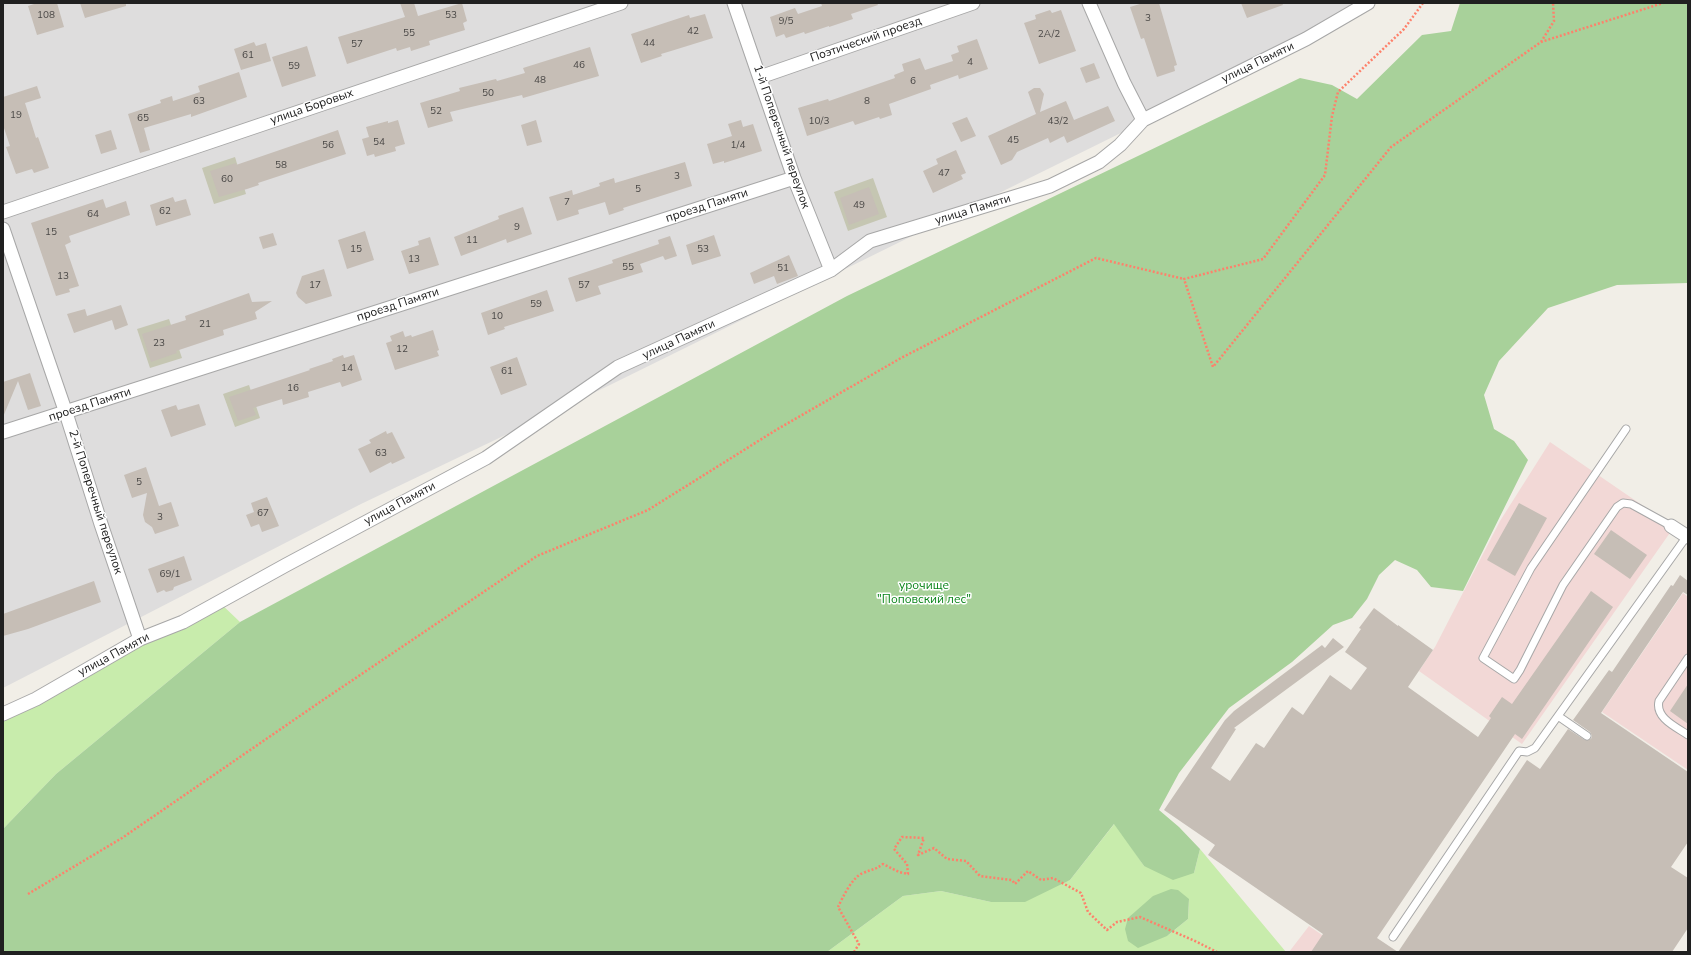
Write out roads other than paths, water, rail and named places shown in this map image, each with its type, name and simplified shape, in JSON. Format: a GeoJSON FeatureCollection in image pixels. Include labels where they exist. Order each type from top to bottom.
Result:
{"type":"FeatureCollection","features":[{"type":"Feature","properties":{"kind":"street","name":"улица Боровых"},"geometry":{"type":"LineString","coordinates":[[3,212],[621,3]]}},
{"type":"Feature","properties":{"kind":"street","name":"1-й Поперечный переулок"},"geometry":{"type":"LineString","coordinates":[[734,3],[794,178],[831,270]]}},
{"type":"Feature","properties":{"kind":"street","name":"Поэтический проезд"},"geometry":{"type":"LineString","coordinates":[[760,77],[973,3]]}},
{"type":"Feature","properties":{"kind":"street"},"geometry":{"type":"LineString","coordinates":[[1089,3],[1124,83],[1143,120]]}},
{"type":"Feature","properties":{"kind":"street","name":"улица Памяти"},"geometry":{"type":"LineString","coordinates":[[3,714],[36,699],[140,639],[184,622],[286,565],[486,458],[618,367],[831,270],[870,241],[1050,186],[1099,162],[1120,146],[1143,120],[1306,39],[1368,3]]}},
{"type":"Feature","properties":{"kind":"street","name":"проезд Памяти"},"geometry":{"type":"LineString","coordinates":[[3,432],[794,178]]}},
{"type":"Feature","properties":{"kind":"street","name":"2-й Поперечный переулок"},"geometry":{"type":"LineString","coordinates":[[3,229],[66,412],[140,639]]}},
{"type":"Feature","properties":{"kind":"street"},"geometry":{"type":"LineString","coordinates":[[1671,526],[1687,537]]}},
{"type":"Feature","properties":{"kind":"lane"},"geometry":{"type":"LineString","coordinates":[[1626,429],[1531,568],[1483,658],[1514,679],[1563,585],[1617,507],[1623,503],[1631,504],[1671,526]]}},
{"type":"Feature","properties":{"kind":"lane"},"geometry":{"type":"LineString","coordinates":[[1393,937],[1519,751],[1527,752],[1535,748],[1687,537]]}},
{"type":"Feature","properties":{"kind":"lane"},"geometry":{"type":"LineString","coordinates":[[1688,658],[1659,701],[1658,707],[1660,713],[1665,719],[1688,735]]}},
{"type":"Feature","properties":{"kind":"lane"},"geometry":{"type":"LineString","coordinates":[[1558,716],[1587,736]]}},
{"type":"Feature","properties":{"kind":"park label","name":"урочище \"Поповский лес\""},"geometry":{"type":"Point","coordinates":[924,593]}}]}
